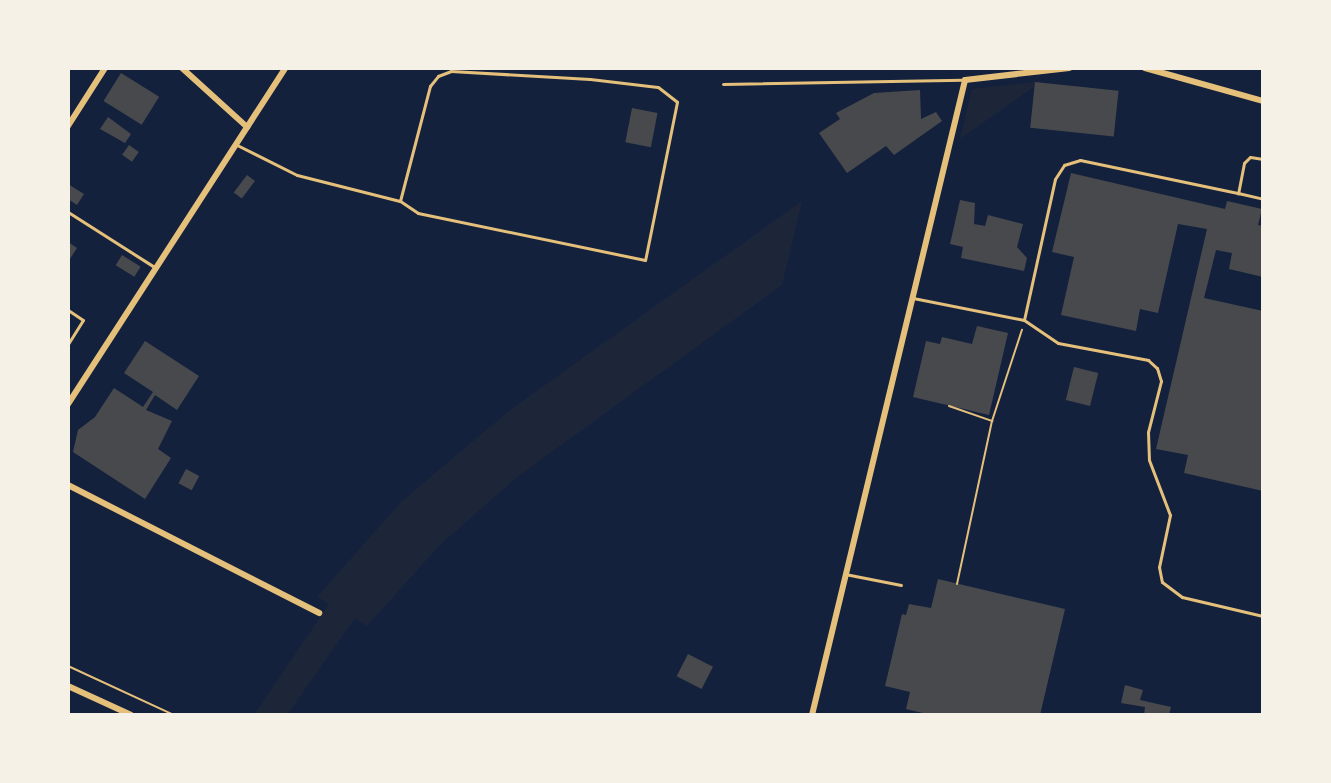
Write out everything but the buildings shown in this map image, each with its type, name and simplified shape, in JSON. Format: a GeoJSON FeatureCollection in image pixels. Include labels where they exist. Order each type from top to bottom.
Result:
{"type":"FeatureCollection","features":[{"type":"Feature","properties":{"kind":"street"},"geometry":{"type":"LineString","coordinates":[[68,126],[105,68]]}},
{"type":"Feature","properties":{"kind":"street"},"geometry":{"type":"LineString","coordinates":[[182,68],[247,127]]}},
{"type":"Feature","properties":{"kind":"street"},"geometry":{"type":"LineString","coordinates":[[68,404],[285,68]]}},
{"type":"Feature","properties":{"kind":"street"},"geometry":{"type":"LineString","coordinates":[[812,715],[965,80],[1069,68]]}},
{"type":"Feature","properties":{"kind":"street"},"geometry":{"type":"LineString","coordinates":[[1145,68],[1263,101]]}},
{"type":"Feature","properties":{"kind":"street"},"geometry":{"type":"LineString","coordinates":[[68,485],[319,613]]}},
{"type":"Feature","properties":{"kind":"street"},"geometry":{"type":"LineString","coordinates":[[68,686],[131,715]]}},
{"type":"Feature","properties":{"kind":"lane"},"geometry":{"type":"LineString","coordinates":[[236,144],[297,175],[400,201],[418,213],[645,260],[678,122],[677,102],[658,87],[590,79],[451,71],[438,76],[430,86],[400,201]]}},
{"type":"Feature","properties":{"kind":"lane"},"geometry":{"type":"LineString","coordinates":[[723,84],[965,80]]}},
{"type":"Feature","properties":{"kind":"lane"},"geometry":{"type":"LineString","coordinates":[[1238,193],[1244,163],[1250,157],[1263,159]]}},
{"type":"Feature","properties":{"kind":"lane"},"geometry":{"type":"LineString","coordinates":[[1024,320],[1055,179],[1064,165],[1080,160],[1263,199]]}},
{"type":"Feature","properties":{"kind":"lane"},"geometry":{"type":"LineString","coordinates":[[68,212],[156,268]]}},
{"type":"Feature","properties":{"kind":"lane"},"geometry":{"type":"LineString","coordinates":[[913,298],[1024,320],[1058,343],[1148,360],[1157,368],[1161,381],[1148,432],[1149,460],[1170,515],[1159,567],[1162,582],[1182,597],[1263,616]]}},
{"type":"Feature","properties":{"kind":"lane"},"geometry":{"type":"LineString","coordinates":[[68,310],[83,320],[68,344]]}},
{"type":"Feature","properties":{"kind":"lane"},"geometry":{"type":"LineString","coordinates":[[845,574],[901,585]]}},
{"type":"Feature","properties":{"kind":"path"},"geometry":{"type":"LineString","coordinates":[[957,584],[992,421],[1024,320]]}},
{"type":"Feature","properties":{"kind":"path"},"geometry":{"type":"LineString","coordinates":[[949,406],[992,421]]}},
{"type":"Feature","properties":{"kind":"path"},"geometry":{"type":"LineString","coordinates":[[68,666],[174,715]]}},
{"type":"Feature","properties":{"kind":"shaded area"},"geometry":{"type":"Polygon","coordinates":[[[1042,81],[960,139],[972,89],[1042,81]]]}},
{"type":"Feature","properties":{"kind":"shaded area"},"geometry":{"type":"Polygon","coordinates":[[[802,201],[782,285],[517,477],[440,545],[367,626],[355,618],[287,715],[254,715],[329,604],[317,597],[402,501],[510,410],[802,201]]]}}]}
